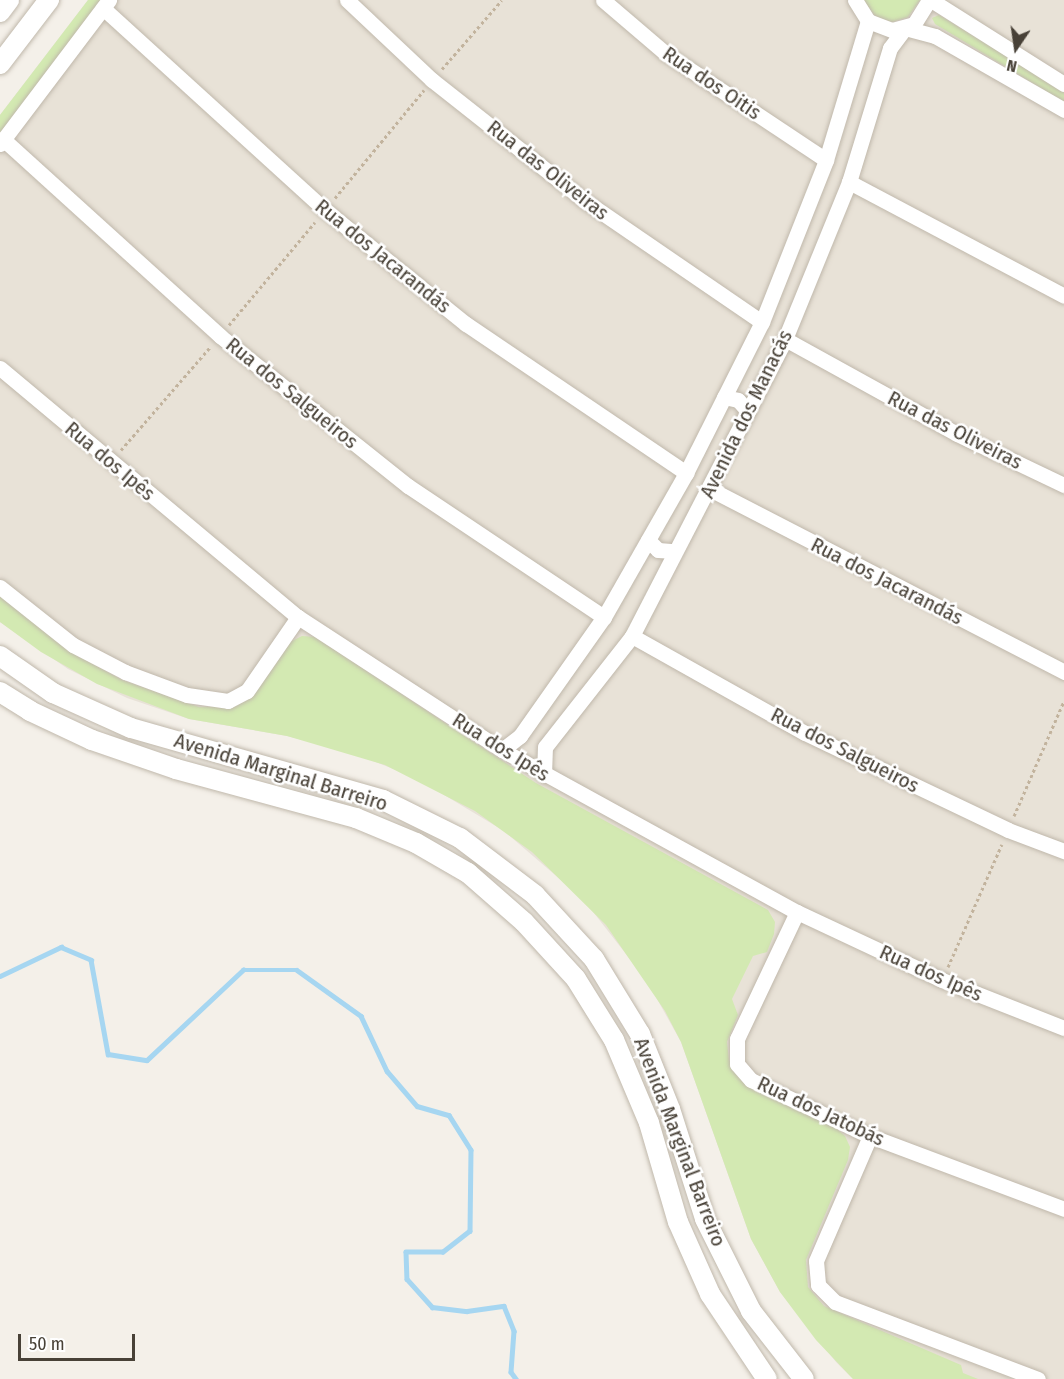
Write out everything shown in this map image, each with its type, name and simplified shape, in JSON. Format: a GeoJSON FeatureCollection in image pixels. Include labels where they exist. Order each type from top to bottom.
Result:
{"type":"FeatureCollection","features":[{"type":"Feature","properties":{"kind":"street"},"geometry":{"type":"LineString","coordinates":[[0,12],[9,0]]}},
{"type":"Feature","properties":{"kind":"street"},"geometry":{"type":"LineString","coordinates":[[0,64],[50,0]]}},
{"type":"Feature","properties":{"kind":"street","name":"Rua das Oliveiras"},"geometry":{"type":"LineString","coordinates":[[348,0],[432,80],[585,201],[762,322]]}},
{"type":"Feature","properties":{"kind":"street","name":"Rua dos Oitis"},"geometry":{"type":"LineString","coordinates":[[603,0],[665,53],[826,160]]}},
{"type":"Feature","properties":{"kind":"street"},"geometry":{"type":"LineString","coordinates":[[855,0],[868,21],[885,29],[905,28],[935,36],[1064,110]]}},
{"type":"Feature","properties":{"kind":"street"},"geometry":{"type":"LineString","coordinates":[[930,0],[1064,84]]}},
{"type":"Feature","properties":{"kind":"street","name":"Avenida dos Manacás"},"geometry":{"type":"LineString","coordinates":[[544,775],[545,747],[632,636],[674,551],[711,489],[785,339],[849,182],[890,48],[905,28],[921,17],[930,0]]}},
{"type":"Feature","properties":{"kind":"street"},"geometry":{"type":"LineString","coordinates":[[2,142],[106,4]]}},
{"type":"Feature","properties":{"kind":"street","name":"Rua dos Jacarandás"},"geometry":{"type":"LineString","coordinates":[[106,4],[325,210],[466,324],[686,473]]}},
{"type":"Feature","properties":{"kind":"street","name":"Avenida dos Manacás"},"geometry":{"type":"LineString","coordinates":[[502,750],[520,736],[604,617],[686,473],[762,322],[826,160],[868,21]]}},
{"type":"Feature","properties":{"kind":"street","name":"Rua dos Salgueiros"},"geometry":{"type":"LineString","coordinates":[[2,142],[220,336],[408,486],[604,617]]}},
{"type":"Feature","properties":{"kind":"street"},"geometry":{"type":"LineString","coordinates":[[849,182],[1064,296]]}},
{"type":"Feature","properties":{"kind":"street"},"geometry":{"type":"LineString","coordinates":[[795,238],[805,250],[821,250]]}},
{"type":"Feature","properties":{"kind":"street","name":"Rua das Oliveiras"},"geometry":{"type":"LineString","coordinates":[[785,339],[957,434],[1064,486]]}},
{"type":"Feature","properties":{"kind":"street","name":"Rua dos Ipês"},"geometry":{"type":"LineString","coordinates":[[0,368],[298,617],[502,750],[797,912],[942,980],[1064,1028]]}},
{"type":"Feature","properties":{"kind":"street"},"geometry":{"type":"LineString","coordinates":[[723,397],[738,400],[748,411]]}},
{"type":"Feature","properties":{"kind":"street","name":"Rua dos Jacarandás"},"geometry":{"type":"LineString","coordinates":[[711,489],[1064,672]]}},
{"type":"Feature","properties":{"kind":"street"},"geometry":{"type":"LineString","coordinates":[[648,540],[658,550],[674,551]]}},
{"type":"Feature","properties":{"kind":"street"},"geometry":{"type":"LineString","coordinates":[[0,587],[73,645],[124,672],[187,695],[228,701],[247,691],[298,617]]}},
{"type":"Feature","properties":{"kind":"street","name":"Rua dos Salgueiros"},"geometry":{"type":"LineString","coordinates":[[632,636],[805,732],[1008,830],[1064,851]]}},
{"type":"Feature","properties":{"kind":"street","name":"Avenida Marginal Barreiro"},"geometry":{"type":"LineString","coordinates":[[0,657],[53,693],[131,728],[383,800],[460,838],[535,895],[594,958],[640,1034],[670,1109],[705,1219],[751,1311],[804,1379]]}},
{"type":"Feature","properties":{"kind":"street","name":"Avenida Marginal Barreiro"},"geometry":{"type":"LineString","coordinates":[[0,692],[30,711],[92,740],[176,769],[356,818],[416,843],[468,873],[524,921],[576,979],[614,1040],[649,1124],[678,1222],[706,1284],[767,1379]]}},
{"type":"Feature","properties":{"kind":"street","name":"Rua dos Jatobás"},"geometry":{"type":"LineString","coordinates":[[797,912],[737,1039],[737,1064],[751,1080],[870,1136],[1064,1209]]}},
{"type":"Feature","properties":{"kind":"street"},"geometry":{"type":"LineString","coordinates":[[870,1136],[816,1261],[818,1285],[835,1302],[1038,1379]]}},
{"type":"Feature","properties":{"kind":"path"},"geometry":{"type":"LineString","coordinates":[[110,462],[220,336],[432,80],[502,0]]}},
{"type":"Feature","properties":{"kind":"shaded area"},"geometry":{"type":"Polygon","coordinates":[[[88,0],[1064,0],[1064,1379],[853,1379],[836,1362],[780,1292],[751,1239],[681,1042],[647,981],[583,899],[504,831],[416,778],[353,753],[287,736],[189,719],[127,698],[68,669],[0,622],[0,115],[88,0]]]}},
{"type":"Feature","properties":{"kind":"green space"},"geometry":{"type":"Polygon","coordinates":[[[88,0],[103,0],[0,135],[0,115],[88,0]]]}},
{"type":"Feature","properties":{"kind":"green space"},"geometry":{"type":"Polygon","coordinates":[[[863,0],[920,0],[908,17],[892,22],[876,17],[863,0]]]}},
{"type":"Feature","properties":{"kind":"green space"},"geometry":{"type":"Polygon","coordinates":[[[939,15],[1064,91],[1064,102],[935,24],[932,18],[939,15]]]}},
{"type":"Feature","properties":{"kind":"green space"},"geometry":{"type":"Polygon","coordinates":[[[0,595],[69,651],[122,680],[199,707],[231,706],[290,642],[302,636],[315,637],[536,783],[768,910],[775,922],[774,934],[767,952],[753,956],[732,999],[738,1015],[727,1042],[729,1060],[744,1083],[836,1128],[845,1136],[850,1147],[848,1160],[806,1260],[808,1287],[824,1306],[961,1365],[963,1373],[978,1379],[853,1379],[816,1340],[780,1292],[751,1239],[681,1042],[665,1011],[606,925],[532,852],[475,811],[385,765],[287,736],[189,719],[97,684],[41,652],[0,622],[0,595]]]}},
{"type":"Feature","properties":{"kind":"waterway"},"geometry":{"type":"LineString","coordinates":[[0,976],[61,947],[91,960],[108,1054],[147,1060],[243,970],[297,970],[361,1016],[387,1071],[417,1106],[449,1115],[471,1150],[470,1231],[443,1252],[406,1252],[407,1279],[432,1307],[467,1311],[504,1306],[514,1331],[511,1372],[516,1379]]}}]}
